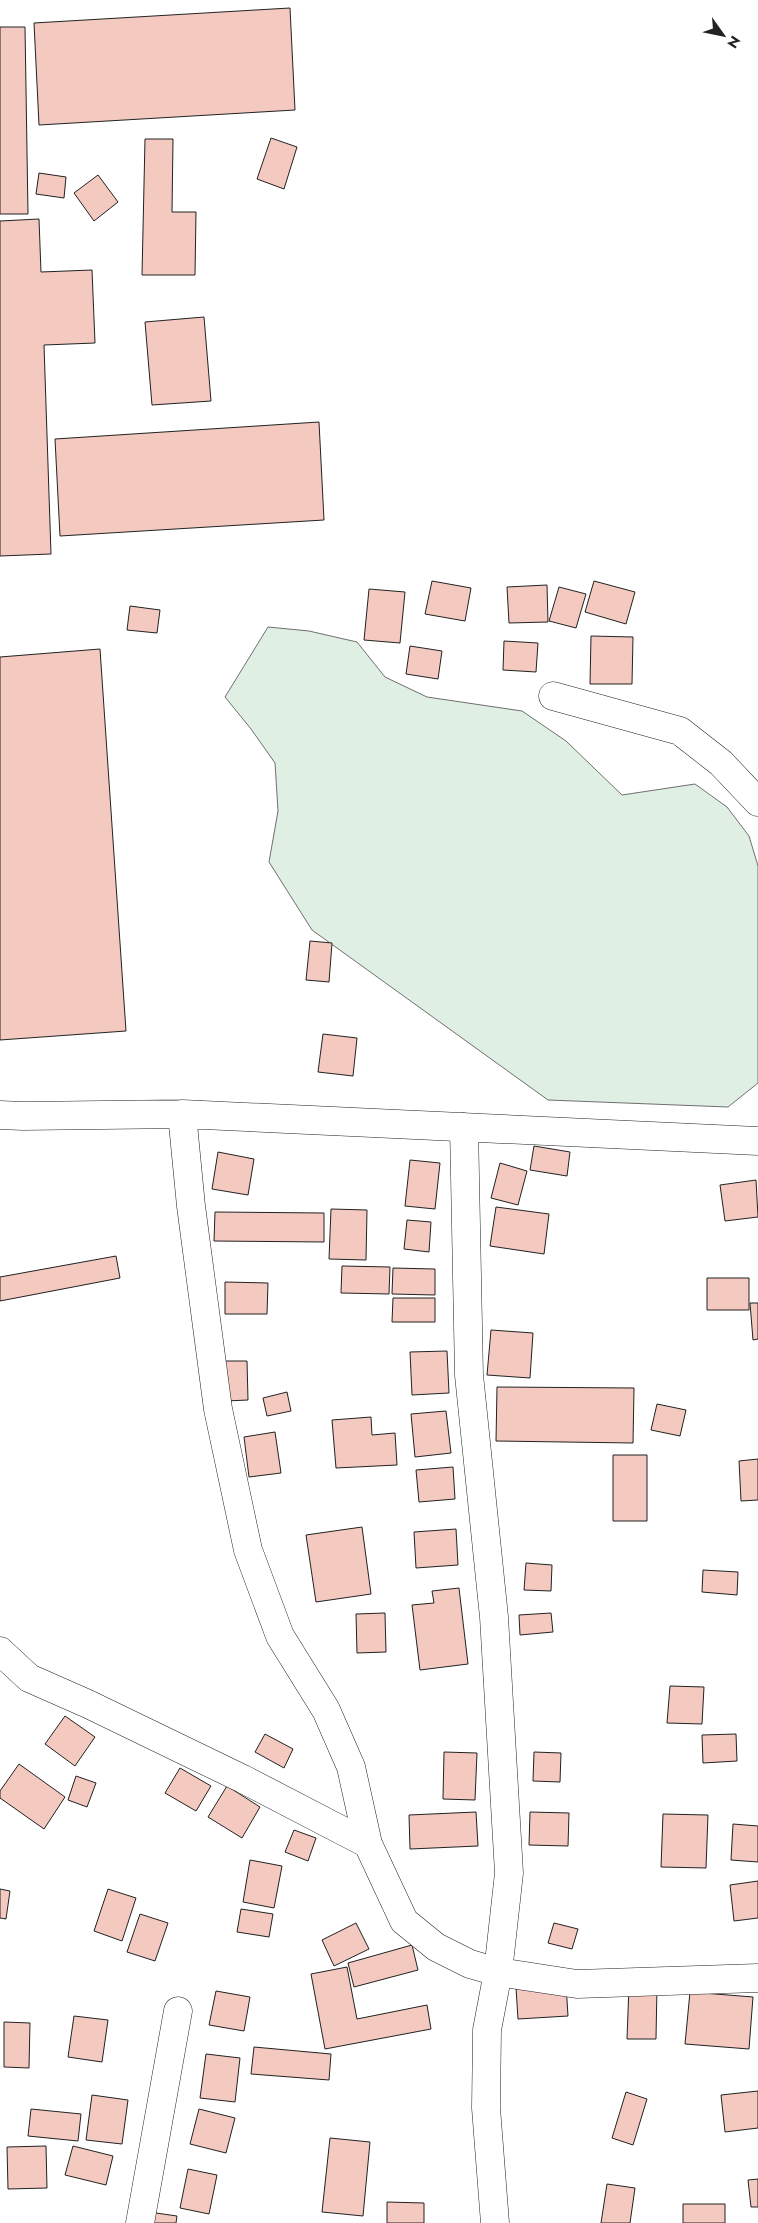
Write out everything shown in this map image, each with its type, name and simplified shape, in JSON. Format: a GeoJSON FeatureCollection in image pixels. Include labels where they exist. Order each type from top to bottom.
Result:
{"type":"FeatureCollection","features":[{"type":"Feature","properties":{"kind":"street"},"geometry":{"type":"LineString","coordinates":[[553,696],[680,731],[721,763],[758,802]]}},
{"type":"Feature","properties":{"kind":"street"},"geometry":{"type":"LineString","coordinates":[[182,1114],[191,1206],[218,1409],[248,1550],[280,1636],[326,1710],[351,1767],[368,1844],[404,1921],[436,1947],[470,1964],[498,1972],[577,1984],[758,1978]]}},
{"type":"Feature","properties":{"kind":"street"},"geometry":{"type":"LineString","coordinates":[[0,1115],[182,1114],[758,1141]]}},
{"type":"Feature","properties":{"kind":"street"},"geometry":{"type":"LineString","coordinates":[[464,1127],[470,1375],[494,1617],[509,1873],[498,1972],[487,2030],[486,2108],[495,2223]]}},
{"type":"Feature","properties":{"kind":"street"},"geometry":{"type":"LineString","coordinates":[[0,1651],[29,1678],[243,1779],[368,1844]]}},
{"type":"Feature","properties":{"kind":"street"},"geometry":{"type":"LineString","coordinates":[[140,2223],[178,2011]]}},
{"type":"Feature","properties":{"kind":"green space"},"geometry":{"type":"Polygon","coordinates":[[[268,627],[309,631],[357,642],[385,677],[427,697],[522,711],[566,741],[622,795],[695,784],[727,807],[749,836],[758,866],[758,1083],[728,1107],[548,1100],[312,930],[269,862],[278,811],[275,763],[225,697],[268,627]]]}},
{"type":"Feature","properties":{"kind":"building"},"geometry":{"type":"Polygon","coordinates":[[[290,8],[295,110],[39,125],[34,23],[290,8]]]}},
{"type":"Feature","properties":{"kind":"building"},"geometry":{"type":"Polygon","coordinates":[[[0,27],[25,27],[28,214],[0,214],[0,27]]]}},
{"type":"Feature","properties":{"kind":"building"},"geometry":{"type":"Polygon","coordinates":[[[271,138],[297,147],[284,189],[257,179],[271,138]]]}},
{"type":"Feature","properties":{"kind":"building"},"geometry":{"type":"Polygon","coordinates":[[[145,139],[173,139],[172,212],[196,212],[195,275],[142,275],[145,139]]]}},
{"type":"Feature","properties":{"kind":"building"},"geometry":{"type":"Polygon","coordinates":[[[39,173],[66,177],[64,198],[36,194],[39,173]]]}},
{"type":"Feature","properties":{"kind":"building"},"geometry":{"type":"Polygon","coordinates":[[[98,175],[118,202],[94,221],[74,193],[98,175]]]}},
{"type":"Feature","properties":{"kind":"building"},"geometry":{"type":"Polygon","coordinates":[[[39,219],[41,272],[92,270],[95,343],[44,345],[51,554],[0,556],[0,221],[39,219]]]}},
{"type":"Feature","properties":{"kind":"building"},"geometry":{"type":"Polygon","coordinates":[[[204,317],[211,401],[152,405],[145,322],[204,317]]]}},
{"type":"Feature","properties":{"kind":"building"},"geometry":{"type":"Polygon","coordinates":[[[319,422],[324,520],[60,536],[55,439],[319,422]]]}},
{"type":"Feature","properties":{"kind":"building"},"geometry":{"type":"Polygon","coordinates":[[[432,581],[471,588],[465,621],[425,614],[432,581]]]}},
{"type":"Feature","properties":{"kind":"building"},"geometry":{"type":"Polygon","coordinates":[[[594,581],[635,592],[626,624],[585,612],[594,581]]]}},
{"type":"Feature","properties":{"kind":"building"},"geometry":{"type":"Polygon","coordinates":[[[547,585],[548,622],[509,623],[507,587],[547,585]]]}},
{"type":"Feature","properties":{"kind":"building"},"geometry":{"type":"Polygon","coordinates":[[[559,587],[586,594],[576,628],[549,621],[559,587]]]}},
{"type":"Feature","properties":{"kind":"building"},"geometry":{"type":"Polygon","coordinates":[[[369,589],[405,592],[400,643],[364,640],[369,589]]]}},
{"type":"Feature","properties":{"kind":"building"},"geometry":{"type":"Polygon","coordinates":[[[130,606],[160,610],[157,633],[127,630],[130,606]]]}},
{"type":"Feature","properties":{"kind":"building"},"geometry":{"type":"Polygon","coordinates":[[[591,636],[633,637],[632,684],[590,684],[591,636]]]}},
{"type":"Feature","properties":{"kind":"building"},"geometry":{"type":"Polygon","coordinates":[[[504,641],[538,643],[536,672],[503,670],[504,641]]]}},
{"type":"Feature","properties":{"kind":"building"},"geometry":{"type":"Polygon","coordinates":[[[410,646],[442,651],[438,679],[406,674],[410,646]]]}},
{"type":"Feature","properties":{"kind":"building"},"geometry":{"type":"Polygon","coordinates":[[[100,649],[126,1031],[0,1040],[0,657],[100,649]]]}},
{"type":"Feature","properties":{"kind":"building"},"geometry":{"type":"Polygon","coordinates":[[[310,941],[332,943],[329,982],[306,980],[310,941]]]}},
{"type":"Feature","properties":{"kind":"building"},"geometry":{"type":"Polygon","coordinates":[[[323,1034],[357,1038],[353,1076],[318,1072],[323,1034]]]}},
{"type":"Feature","properties":{"kind":"building"},"geometry":{"type":"Polygon","coordinates":[[[534,1146],[570,1152],[567,1176],[530,1170],[534,1146]]]}},
{"type":"Feature","properties":{"kind":"building"},"geometry":{"type":"Polygon","coordinates":[[[218,1152],[254,1159],[248,1195],[212,1189],[218,1152]]]}},
{"type":"Feature","properties":{"kind":"building"},"geometry":{"type":"Polygon","coordinates":[[[410,1160],[440,1163],[435,1209],[405,1206],[410,1160]]]}},
{"type":"Feature","properties":{"kind":"building"},"geometry":{"type":"Polygon","coordinates":[[[500,1163],[527,1171],[518,1205],[491,1198],[500,1163]]]}},
{"type":"Feature","properties":{"kind":"building"},"geometry":{"type":"Polygon","coordinates":[[[756,1180],[758,1217],[725,1221],[720,1185],[756,1180]]]}},
{"type":"Feature","properties":{"kind":"building"},"geometry":{"type":"Polygon","coordinates":[[[496,1207],[549,1214],[544,1254],[490,1246],[496,1207]]]}},
{"type":"Feature","properties":{"kind":"building"},"geometry":{"type":"Polygon","coordinates":[[[331,1209],[367,1210],[366,1260],[329,1259],[331,1209]]]}},
{"type":"Feature","properties":{"kind":"building"},"geometry":{"type":"Polygon","coordinates":[[[215,1212],[324,1213],[324,1242],[214,1241],[215,1212]]]}},
{"type":"Feature","properties":{"kind":"building"},"geometry":{"type":"Polygon","coordinates":[[[407,1220],[431,1222],[429,1252],[404,1249],[407,1220]]]}},
{"type":"Feature","properties":{"kind":"building"},"geometry":{"type":"Polygon","coordinates":[[[116,1256],[120,1278],[0,1301],[0,1277],[116,1256]]]}},
{"type":"Feature","properties":{"kind":"building"},"geometry":{"type":"Polygon","coordinates":[[[342,1266],[390,1267],[389,1294],[341,1293],[342,1266]]]}},
{"type":"Feature","properties":{"kind":"building"},"geometry":{"type":"Polygon","coordinates":[[[393,1268],[435,1269],[435,1295],[392,1294],[393,1268]]]}},
{"type":"Feature","properties":{"kind":"building"},"geometry":{"type":"Polygon","coordinates":[[[707,1278],[749,1278],[749,1310],[707,1310],[707,1278]]]}},
{"type":"Feature","properties":{"kind":"building"},"geometry":{"type":"Polygon","coordinates":[[[225,1282],[268,1283],[267,1314],[225,1314],[225,1282]]]}},
{"type":"Feature","properties":{"kind":"building"},"geometry":{"type":"Polygon","coordinates":[[[393,1298],[435,1298],[435,1322],[392,1322],[393,1298]]]}},
{"type":"Feature","properties":{"kind":"building"},"geometry":{"type":"Polygon","coordinates":[[[750,1303],[758,1303],[758,1339],[753,1340],[750,1303]]]}},
{"type":"Feature","properties":{"kind":"building"},"geometry":{"type":"Polygon","coordinates":[[[491,1330],[533,1333],[530,1378],[487,1375],[491,1330]]]}},
{"type":"Feature","properties":{"kind":"building"},"geometry":{"type":"Polygon","coordinates":[[[447,1351],[449,1393],[412,1395],[410,1352],[447,1351]]]}},
{"type":"Feature","properties":{"kind":"building"},"geometry":{"type":"Polygon","coordinates":[[[224,1361],[247,1361],[248,1400],[226,1401],[224,1361]]]}},
{"type":"Feature","properties":{"kind":"building"},"geometry":{"type":"Polygon","coordinates":[[[497,1387],[634,1388],[633,1443],[496,1441],[497,1387]]]}},
{"type":"Feature","properties":{"kind":"building"},"geometry":{"type":"Polygon","coordinates":[[[287,1392],[291,1411],[267,1416],[263,1398],[287,1392]]]}},
{"type":"Feature","properties":{"kind":"building"},"geometry":{"type":"Polygon","coordinates":[[[657,1404],[686,1410],[680,1436],[651,1430],[657,1404]]]}},
{"type":"Feature","properties":{"kind":"building"},"geometry":{"type":"Polygon","coordinates":[[[446,1411],[451,1453],[415,1457],[411,1414],[446,1411]]]}},
{"type":"Feature","properties":{"kind":"building"},"geometry":{"type":"Polygon","coordinates":[[[371,1417],[372,1435],[395,1433],[397,1465],[336,1468],[332,1420],[371,1417]]]}},
{"type":"Feature","properties":{"kind":"building"},"geometry":{"type":"Polygon","coordinates":[[[275,1432],[281,1473],[249,1477],[244,1437],[275,1432]]]}},
{"type":"Feature","properties":{"kind":"building"},"geometry":{"type":"Polygon","coordinates":[[[613,1455],[647,1455],[647,1521],[613,1521],[613,1455]]]}},
{"type":"Feature","properties":{"kind":"building"},"geometry":{"type":"Polygon","coordinates":[[[758,1459],[758,1500],[741,1501],[739,1461],[758,1459]]]}},
{"type":"Feature","properties":{"kind":"building"},"geometry":{"type":"Polygon","coordinates":[[[453,1467],[455,1499],[419,1502],[416,1470],[453,1467]]]}},
{"type":"Feature","properties":{"kind":"building"},"geometry":{"type":"Polygon","coordinates":[[[362,1527],[371,1594],[316,1602],[306,1535],[362,1527]]]}},
{"type":"Feature","properties":{"kind":"building"},"geometry":{"type":"Polygon","coordinates":[[[456,1529],[458,1565],[416,1568],[414,1532],[456,1529]]]}},
{"type":"Feature","properties":{"kind":"building"},"geometry":{"type":"Polygon","coordinates":[[[526,1563],[552,1565],[551,1591],[524,1590],[526,1563]]]}},
{"type":"Feature","properties":{"kind":"building"},"geometry":{"type":"Polygon","coordinates":[[[703,1570],[738,1572],[737,1595],[702,1592],[703,1570]]]}},
{"type":"Feature","properties":{"kind":"building"},"geometry":{"type":"Polygon","coordinates":[[[459,1588],[468,1664],[420,1670],[412,1605],[434,1603],[432,1591],[459,1588]]]}},
{"type":"Feature","properties":{"kind":"building"},"geometry":{"type":"Polygon","coordinates":[[[385,1613],[386,1652],[357,1653],[356,1614],[385,1613]]]}},
{"type":"Feature","properties":{"kind":"building"},"geometry":{"type":"Polygon","coordinates":[[[551,1613],[553,1632],[520,1635],[519,1615],[551,1613]]]}},
{"type":"Feature","properties":{"kind":"building"},"geometry":{"type":"Polygon","coordinates":[[[670,1686],[704,1687],[702,1724],[667,1723],[670,1686]]]}},
{"type":"Feature","properties":{"kind":"building"},"geometry":{"type":"Polygon","coordinates":[[[65,1716],[95,1737],[75,1766],[45,1744],[65,1716]]]}},
{"type":"Feature","properties":{"kind":"building"},"geometry":{"type":"Polygon","coordinates":[[[265,1734],[293,1749],[284,1768],[255,1752],[265,1734]]]}},
{"type":"Feature","properties":{"kind":"building"},"geometry":{"type":"Polygon","coordinates":[[[736,1734],[737,1761],[703,1763],[702,1735],[736,1734]]]}},
{"type":"Feature","properties":{"kind":"building"},"geometry":{"type":"Polygon","coordinates":[[[444,1752],[477,1753],[475,1800],[443,1799],[444,1752]]]}},
{"type":"Feature","properties":{"kind":"building"},"geometry":{"type":"Polygon","coordinates":[[[534,1752],[561,1753],[560,1782],[533,1781],[534,1752]]]}},
{"type":"Feature","properties":{"kind":"building"},"geometry":{"type":"Polygon","coordinates":[[[19,1764],[65,1797],[44,1829],[0,1798],[0,1791],[19,1764]]]}},
{"type":"Feature","properties":{"kind":"building"},"geometry":{"type":"Polygon","coordinates":[[[180,1768],[211,1786],[196,1811],[165,1793],[180,1768]]]}},
{"type":"Feature","properties":{"kind":"building"},"geometry":{"type":"Polygon","coordinates":[[[76,1776],[96,1783],[87,1807],[68,1800],[76,1776]]]}},
{"type":"Feature","properties":{"kind":"building"},"geometry":{"type":"Polygon","coordinates":[[[227,1786],[260,1807],[242,1838],[208,1817],[227,1786]]]}},
{"type":"Feature","properties":{"kind":"building"},"geometry":{"type":"Polygon","coordinates":[[[476,1812],[478,1846],[410,1849],[409,1815],[476,1812]]]}},
{"type":"Feature","properties":{"kind":"building"},"geometry":{"type":"Polygon","coordinates":[[[530,1812],[569,1813],[568,1846],[529,1845],[530,1812]]]}},
{"type":"Feature","properties":{"kind":"building"},"geometry":{"type":"Polygon","coordinates":[[[663,1814],[708,1815],[706,1868],[661,1867],[663,1814]]]}},
{"type":"Feature","properties":{"kind":"building"},"geometry":{"type":"Polygon","coordinates":[[[733,1824],[758,1826],[758,1862],[731,1860],[733,1824]]]}},
{"type":"Feature","properties":{"kind":"building"},"geometry":{"type":"Polygon","coordinates":[[[294,1830],[316,1838],[308,1861],[285,1852],[294,1830]]]}},
{"type":"Feature","properties":{"kind":"building"},"geometry":{"type":"Polygon","coordinates":[[[250,1860],[282,1866],[274,1908],[243,1902],[250,1860]]]}},
{"type":"Feature","properties":{"kind":"building"},"geometry":{"type":"Polygon","coordinates":[[[758,1881],[758,1918],[734,1921],[730,1885],[758,1881]]]}},
{"type":"Feature","properties":{"kind":"building"},"geometry":{"type":"Polygon","coordinates":[[[0,1889],[10,1891],[6,1919],[0,1918],[0,1889]]]}},
{"type":"Feature","properties":{"kind":"building"},"geometry":{"type":"Polygon","coordinates":[[[108,1889],[136,1898],[122,1941],[94,1931],[108,1889]]]}},
{"type":"Feature","properties":{"kind":"building"},"geometry":{"type":"Polygon","coordinates":[[[241,1909],[273,1914],[269,1937],[237,1932],[241,1909]]]}},
{"type":"Feature","properties":{"kind":"building"},"geometry":{"type":"Polygon","coordinates":[[[140,1914],[168,1923],[155,1961],[127,1952],[140,1914]]]}},
{"type":"Feature","properties":{"kind":"building"},"geometry":{"type":"Polygon","coordinates":[[[356,1923],[369,1949],[334,1966],[322,1940],[356,1923]]]}},
{"type":"Feature","properties":{"kind":"building"},"geometry":{"type":"Polygon","coordinates":[[[554,1923],[578,1929],[572,1949],[548,1943],[554,1923]]]}},
{"type":"Feature","properties":{"kind":"building"},"geometry":{"type":"Polygon","coordinates":[[[412,1945],[418,1970],[354,1987],[348,1963],[412,1945]]]}},
{"type":"Feature","properties":{"kind":"building"},"geometry":{"type":"Polygon","coordinates":[[[347,1967],[357,2019],[427,2005],[431,2029],[325,2049],[311,1974],[347,1967]]]}},
{"type":"Feature","properties":{"kind":"building"},"geometry":{"type":"Polygon","coordinates":[[[566,1984],[568,2016],[518,2019],[516,1988],[566,1984]]]}},
{"type":"Feature","properties":{"kind":"building"},"geometry":{"type":"Polygon","coordinates":[[[629,1986],[657,1987],[656,2039],[627,2039],[629,1986]]]}},
{"type":"Feature","properties":{"kind":"building"},"geometry":{"type":"Polygon","coordinates":[[[216,1991],[250,1997],[244,2031],[209,2025],[216,1991]]]}},
{"type":"Feature","properties":{"kind":"building"},"geometry":{"type":"Polygon","coordinates":[[[690,1992],[753,1997],[749,2049],[685,2044],[690,1992]]]}},
{"type":"Feature","properties":{"kind":"building"},"geometry":{"type":"Polygon","coordinates":[[[74,2016],[108,2020],[102,2062],[68,2057],[74,2016]]]}},
{"type":"Feature","properties":{"kind":"building"},"geometry":{"type":"Polygon","coordinates":[[[4,2022],[30,2023],[29,2068],[4,2067],[4,2022]]]}},
{"type":"Feature","properties":{"kind":"building"},"geometry":{"type":"Polygon","coordinates":[[[254,2047],[331,2054],[329,2080],[251,2074],[254,2047]]]}},
{"type":"Feature","properties":{"kind":"building"},"geometry":{"type":"Polygon","coordinates":[[[206,2054],[240,2058],[235,2102],[200,2098],[206,2054]]]}},
{"type":"Feature","properties":{"kind":"building"},"geometry":{"type":"Polygon","coordinates":[[[758,2091],[758,2128],[725,2132],[721,2095],[758,2091]]]}},
{"type":"Feature","properties":{"kind":"building"},"geometry":{"type":"Polygon","coordinates":[[[626,2092],[647,2099],[633,2145],[612,2138],[626,2092]]]}},
{"type":"Feature","properties":{"kind":"building"},"geometry":{"type":"Polygon","coordinates":[[[92,2095],[128,2100],[122,2144],[86,2140],[92,2095]]]}},
{"type":"Feature","properties":{"kind":"building"},"geometry":{"type":"Polygon","coordinates":[[[31,2109],[81,2114],[78,2141],[28,2136],[31,2109]]]}},
{"type":"Feature","properties":{"kind":"building"},"geometry":{"type":"Polygon","coordinates":[[[199,2109],[235,2118],[226,2153],[190,2144],[199,2109]]]}},
{"type":"Feature","properties":{"kind":"building"},"geometry":{"type":"Polygon","coordinates":[[[330,2138],[370,2142],[363,2216],[322,2212],[330,2138]]]}},
{"type":"Feature","properties":{"kind":"building"},"geometry":{"type":"Polygon","coordinates":[[[46,2146],[47,2188],[8,2189],[7,2147],[46,2146]]]}},
{"type":"Feature","properties":{"kind":"building"},"geometry":{"type":"Polygon","coordinates":[[[73,2146],[113,2156],[106,2185],[65,2175],[73,2146]]]}},
{"type":"Feature","properties":{"kind":"building"},"geometry":{"type":"Polygon","coordinates":[[[188,2169],[217,2175],[209,2214],[180,2208],[188,2169]]]}},
{"type":"Feature","properties":{"kind":"building"},"geometry":{"type":"Polygon","coordinates":[[[758,2179],[758,2207],[751,2207],[748,2180],[758,2179]]]}},
{"type":"Feature","properties":{"kind":"building"},"geometry":{"type":"Polygon","coordinates":[[[607,2184],[635,2188],[630,2223],[601,2223],[607,2184]]]}},
{"type":"Feature","properties":{"kind":"building"},"geometry":{"type":"Polygon","coordinates":[[[387,2202],[424,2203],[424,2223],[387,2223],[387,2202]]]}},
{"type":"Feature","properties":{"kind":"building"},"geometry":{"type":"Polygon","coordinates":[[[683,2204],[725,2204],[725,2223],[683,2223],[683,2204]]]}},
{"type":"Feature","properties":{"kind":"building"},"geometry":{"type":"Polygon","coordinates":[[[149,2212],[177,2216],[176,2223],[147,2223],[149,2212]]]}}]}
